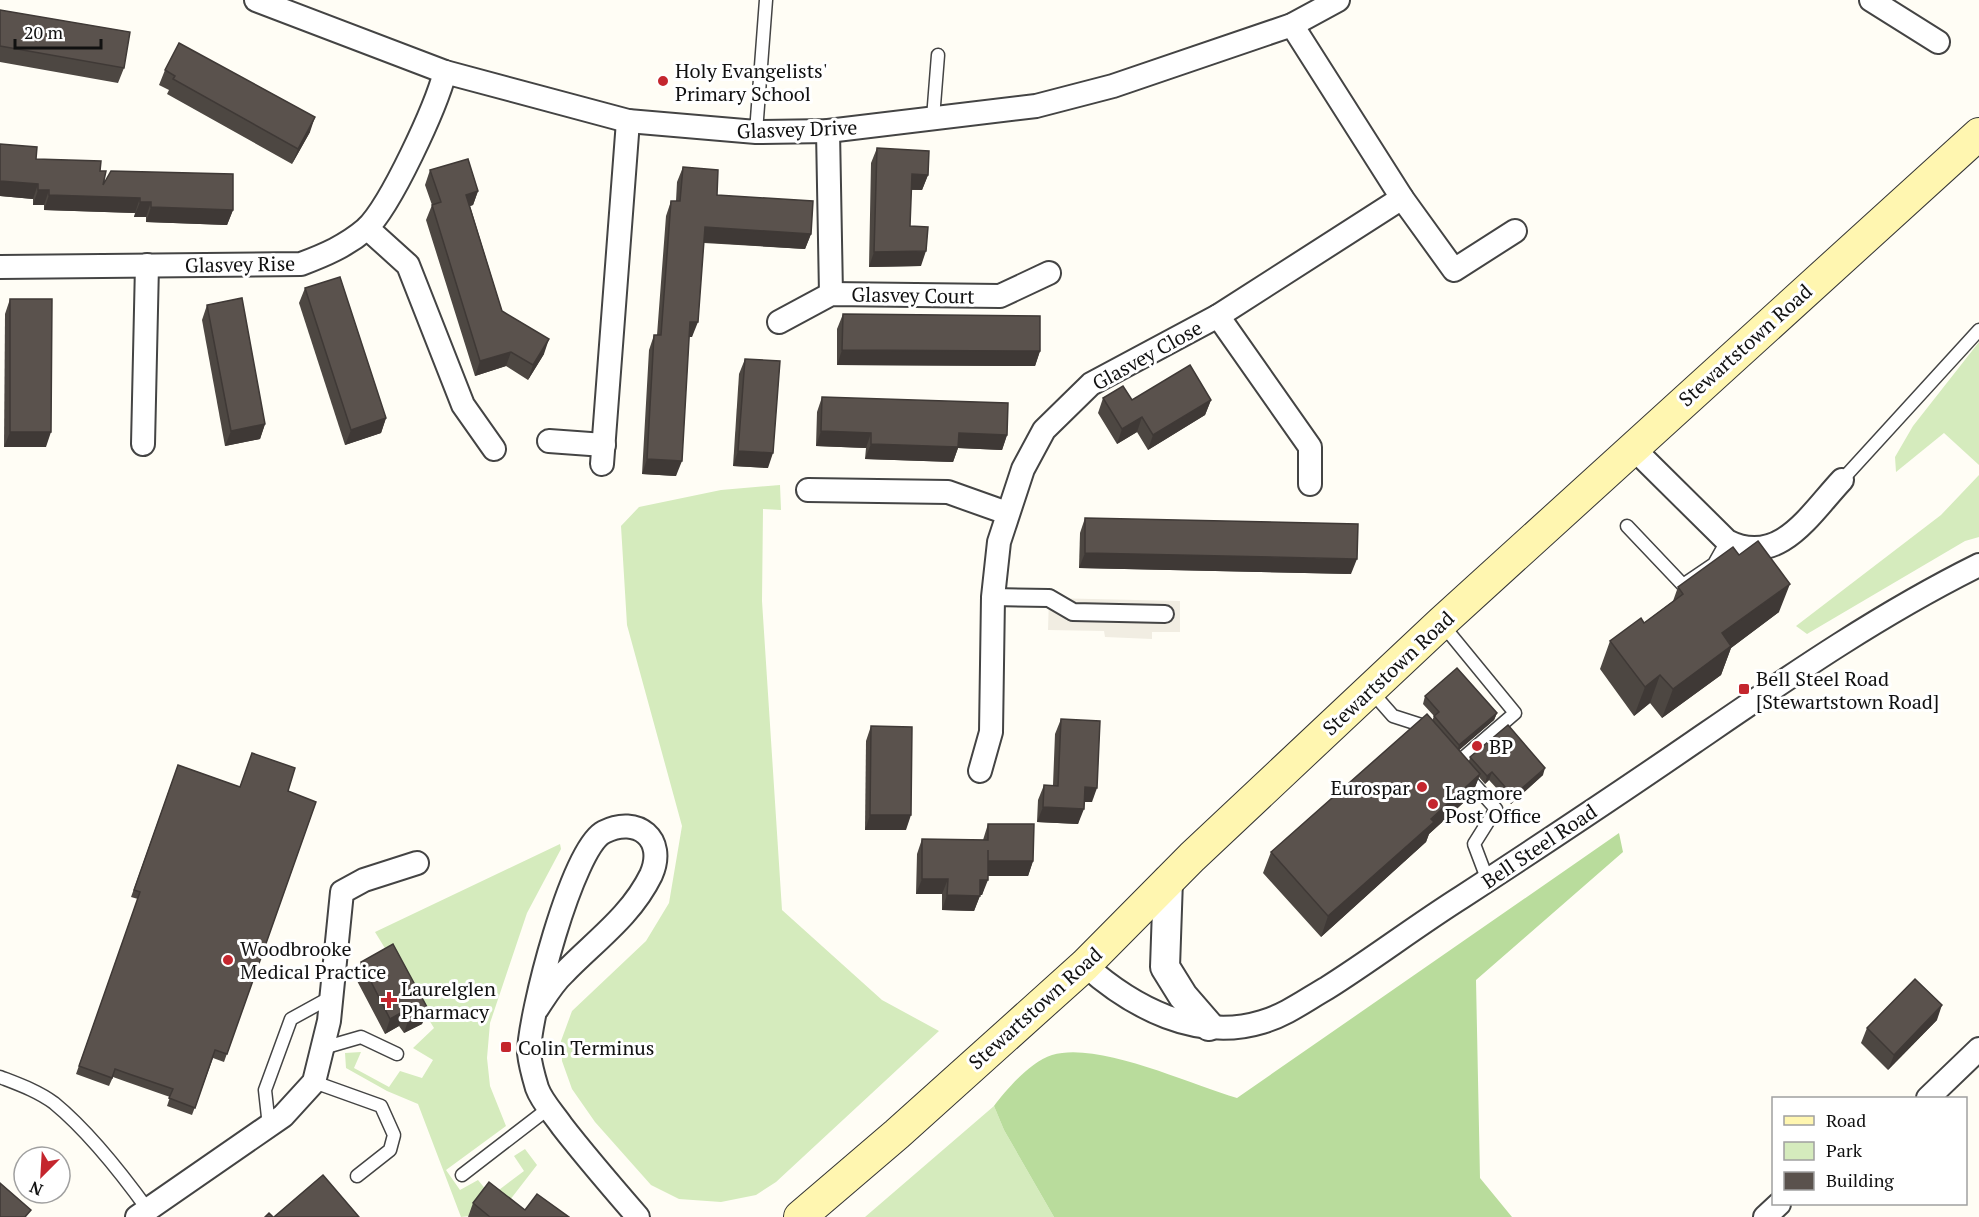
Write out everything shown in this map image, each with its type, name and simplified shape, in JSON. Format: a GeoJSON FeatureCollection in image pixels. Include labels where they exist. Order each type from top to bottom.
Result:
{"type":"FeatureCollection","features":[{"type":"Feature","properties":{"kind":"main road","name":"Stewartstown Road"},"geometry":{"type":"LineString","coordinates":[[800,1217],[897,1134],[1085,965],[1168,880],[1441,623],[1979,134]]}},
{"type":"Feature","properties":{"kind":"street","name":"Glasvey Drive"},"geometry":{"type":"LineString","coordinates":[[264,1],[446,72],[628,121],[756,132],[828,131],[1036,105],[1113,86],[1292,25],[1338,0]]}},
{"type":"Feature","properties":{"kind":"street"},"geometry":{"type":"LineString","coordinates":[[1871,0],[1938,42]]}},
{"type":"Feature","properties":{"kind":"street"},"geometry":{"type":"LineString","coordinates":[[1292,25],[1402,198],[1454,270],[1515,231]]}},
{"type":"Feature","properties":{"kind":"street","name":"Glasvey Rise"},"geometry":{"type":"LineString","coordinates":[[0,267],[301,264],[334,252],[367,228],[390,196],[446,72]]}},
{"type":"Feature","properties":{"kind":"street"},"geometry":{"type":"LineString","coordinates":[[549,441],[603,454],[628,121]]}},
{"type":"Feature","properties":{"kind":"street"},"geometry":{"type":"LineString","coordinates":[[828,131],[831,294]]}},
{"type":"Feature","properties":{"kind":"street","name":"Glasvey Close"},"geometry":{"type":"LineString","coordinates":[[980,771],[991,732],[993,597],[999,542],[1023,469],[1044,430],[1091,384],[1218,316],[1402,198]]}},
{"type":"Feature","properties":{"kind":"street"},"geometry":{"type":"LineString","coordinates":[[367,228],[408,266],[464,405],[494,449]]}},
{"type":"Feature","properties":{"kind":"street"},"geometry":{"type":"LineString","coordinates":[[143,444],[147,266]]}},
{"type":"Feature","properties":{"kind":"street","name":"Glasvey Court"},"geometry":{"type":"LineString","coordinates":[[779,322],[831,294],[1000,296],[1049,273]]}},
{"type":"Feature","properties":{"kind":"street"},"geometry":{"type":"LineString","coordinates":[[1218,316],[1310,447],[1310,484]]}},
{"type":"Feature","properties":{"kind":"street"},"geometry":{"type":"LineString","coordinates":[[1632,447],[1726,541],[1741,548],[1759,550],[1778,544],[1842,480]]}},
{"type":"Feature","properties":{"kind":"street"},"geometry":{"type":"LineString","coordinates":[[808,490],[948,492],[1007,513]]}},
{"type":"Feature","properties":{"kind":"street","name":"Bell Steel Road"},"geometry":{"type":"LineString","coordinates":[[1085,965],[1110,987],[1153,1013],[1196,1025],[1229,1027],[1261,1023],[1288,1011],[1367,963],[1794,673],[1926,591],[1979,565]]}},
{"type":"Feature","properties":{"kind":"street"},"geometry":{"type":"LineString","coordinates":[[993,597],[1048,598],[1073,612],[1165,614]]}},
{"type":"Feature","properties":{"kind":"street"},"geometry":{"type":"LineString","coordinates":[[537,1009],[562,974],[615,926],[641,896],[653,869],[655,850],[648,835],[635,826],[616,825],[600,834],[586,850],[561,914],[537,1009],[529,1054],[537,1089],[549,1108],[640,1216]]}},
{"type":"Feature","properties":{"kind":"street"},"geometry":{"type":"LineString","coordinates":[[142,1214],[270,1126],[283,1116],[314,1082],[323,1048],[331,997],[342,892],[363,880],[417,863]]}},
{"type":"Feature","properties":{"kind":"street"},"geometry":{"type":"LineString","coordinates":[[1168,880],[1165,967],[1183,996],[1209,1026]]}},
{"type":"Feature","properties":{"kind":"street"},"geometry":{"type":"LineString","coordinates":[[1929,1097],[1979,1049]]}},
{"type":"Feature","properties":{"kind":"street"},"geometry":{"type":"LineString","coordinates":[[1765,1217],[1777,1205]]}},
{"type":"Feature","properties":{"kind":"lane"},"geometry":{"type":"LineString","coordinates":[[756,132],[766,0]]}},
{"type":"Feature","properties":{"kind":"lane"},"geometry":{"type":"LineString","coordinates":[[933,118],[938,55]]}},
{"type":"Feature","properties":{"kind":"lane"},"geometry":{"type":"LineString","coordinates":[[1842,480],[1979,330]]}},
{"type":"Feature","properties":{"kind":"lane"},"geometry":{"type":"LineString","coordinates":[[1627,526],[1683,585],[1714,564],[1726,541]]}},
{"type":"Feature","properties":{"kind":"lane"},"geometry":{"type":"LineString","coordinates":[[1441,623],[1515,713],[1456,764]]}},
{"type":"Feature","properties":{"kind":"lane"},"geometry":{"type":"LineString","coordinates":[[1370,690],[1393,716],[1421,725],[1496,809],[1474,844],[1488,881]]}},
{"type":"Feature","properties":{"kind":"lane"},"geometry":{"type":"LineString","coordinates":[[270,1126],[265,1090],[291,1019],[331,997]]}},
{"type":"Feature","properties":{"kind":"lane"},"geometry":{"type":"LineString","coordinates":[[323,1048],[361,1037],[397,1053]]}},
{"type":"Feature","properties":{"kind":"lane"},"geometry":{"type":"LineString","coordinates":[[0,1077],[27,1087],[53,1103],[121,1172],[142,1214]]}},
{"type":"Feature","properties":{"kind":"lane"},"geometry":{"type":"LineString","coordinates":[[314,1082],[381,1106],[394,1135],[390,1150],[357,1176]]}},
{"type":"Feature","properties":{"kind":"lane"},"geometry":{"type":"LineString","coordinates":[[462,1175],[549,1108]]}},
{"type":"Feature","properties":{"kind":"green space"},"geometry":{"type":"Polygon","coordinates":[[[1979,342],[1979,465],[1944,433],[1896,472],[1895,457],[1913,426],[1979,342]]]}},
{"type":"Feature","properties":{"kind":"green space"},"geometry":{"type":"Polygon","coordinates":[[[1979,475],[1979,537],[1965,541],[1807,634],[1796,626],[1941,515],[1979,475]]]}},
{"type":"Feature","properties":{"kind":"green space"},"geometry":{"type":"Polygon","coordinates":[[[780,485],[781,510],[763,509],[762,601],[782,910],[882,1000],[939,1031],[776,1182],[756,1195],[721,1202],[679,1199],[651,1185],[595,1122],[572,1089],[562,1061],[561,1041],[572,1011],[646,941],[669,903],[682,826],[627,625],[621,526],[639,507],[721,490],[780,485]]]}},
{"type":"Feature","properties":{"kind":"green space"},"geometry":{"type":"Polygon","coordinates":[[[1619,833],[1623,852],[1476,980],[1480,1178],[1512,1217],[1054,1217],[1004,1130],[994,1106],[1012,1084],[1035,1064],[1052,1055],[1071,1052],[1094,1054],[1144,1066],[1237,1098],[1619,833]]]}},
{"type":"Feature","properties":{"kind":"green space"},"geometry":{"type":"Polygon","coordinates":[[[560,844],[561,849],[527,913],[490,1023],[487,1058],[490,1086],[506,1126],[446,1170],[460,1190],[478,1180],[491,1196],[524,1171],[514,1156],[525,1149],[537,1165],[500,1213],[461,1217],[418,1104],[387,1091],[346,1068],[345,1053],[361,1052],[354,1068],[389,1087],[400,1071],[422,1078],[433,1060],[413,1048],[434,1028],[375,932],[560,844]]]}},
{"type":"Feature","properties":{"kind":"green space"},"geometry":{"type":"Polygon","coordinates":[[[994,1106],[1004,1130],[1054,1217],[865,1217],[994,1106]]]}},
{"type":"Feature","properties":{"kind":"shaded area"},"geometry":{"type":"Polygon","coordinates":[[[1049,598],[1180,601],[1180,632],[1152,632],[1152,639],[1105,637],[1104,631],[1048,630],[1049,598]]]}},
{"type":"Feature","properties":{"kind":"building"},"geometry":{"type":"Polygon","coordinates":[[[0,10],[130,32],[124,68],[0,46],[0,10]]]}},
{"type":"Feature","properties":{"kind":"building"},"geometry":{"type":"Polygon","coordinates":[[[179,43],[315,117],[298,149],[173,79],[175,76],[165,70],[179,43]]]}},
{"type":"Feature","properties":{"kind":"building"},"geometry":{"type":"Polygon","coordinates":[[[0,144],[37,147],[36,159],[101,161],[100,171],[106,171],[103,185],[111,171],[233,174],[233,210],[151,207],[151,202],[140,202],[140,198],[49,195],[49,190],[38,190],[38,184],[0,181],[0,144]]]}},
{"type":"Feature","properties":{"kind":"building"},"geometry":{"type":"Polygon","coordinates":[[[877,148],[929,151],[928,175],[912,174],[910,226],[928,227],[926,251],[874,252],[877,148]]]}},
{"type":"Feature","properties":{"kind":"building"},"geometry":{"type":"Polygon","coordinates":[[[468,159],[478,191],[466,195],[502,311],[549,339],[533,365],[511,352],[480,361],[432,205],[441,202],[430,170],[468,159]]]}},
{"type":"Feature","properties":{"kind":"building"},"geometry":{"type":"Polygon","coordinates":[[[683,167],[718,170],[717,195],[813,201],[811,234],[705,227],[698,322],[690,322],[682,461],[647,459],[654,335],[661,335],[671,201],[680,201],[683,167]]]}},
{"type":"Feature","properties":{"kind":"building"},"geometry":{"type":"Polygon","coordinates":[[[340,277],[386,418],[351,430],[305,288],[340,277]]]}},
{"type":"Feature","properties":{"kind":"building"},"geometry":{"type":"Polygon","coordinates":[[[242,298],[265,424],[231,431],[207,305],[242,298]]]}},
{"type":"Feature","properties":{"kind":"building"},"geometry":{"type":"Polygon","coordinates":[[[10,299],[52,299],[51,432],[10,432],[10,299]]]}},
{"type":"Feature","properties":{"kind":"building"},"geometry":{"type":"Polygon","coordinates":[[[843,314],[1040,316],[1040,351],[842,350],[843,314]]]}},
{"type":"Feature","properties":{"kind":"building"},"geometry":{"type":"Polygon","coordinates":[[[745,359],[780,361],[773,453],[738,451],[745,359]]]}},
{"type":"Feature","properties":{"kind":"building"},"geometry":{"type":"Polygon","coordinates":[[[1190,365],[1211,400],[1153,435],[1142,417],[1122,429],[1103,398],[1123,386],[1132,400],[1190,365]]]}},
{"type":"Feature","properties":{"kind":"building"},"geometry":{"type":"Polygon","coordinates":[[[822,397],[1008,403],[1007,435],[959,433],[958,447],[871,444],[871,433],[821,431],[822,397]]]}},
{"type":"Feature","properties":{"kind":"building"},"geometry":{"type":"Polygon","coordinates":[[[1085,518],[1358,524],[1357,559],[1085,553],[1085,518]]]}},
{"type":"Feature","properties":{"kind":"building"},"geometry":{"type":"Polygon","coordinates":[[[1758,541],[1790,584],[1722,633],[1731,646],[1673,689],[1660,675],[1645,687],[1610,641],[1641,618],[1644,623],[1683,594],[1678,587],[1733,547],[1739,555],[1758,541]]]}},
{"type":"Feature","properties":{"kind":"building"},"geometry":{"type":"Polygon","coordinates":[[[1457,668],[1497,713],[1459,745],[1434,716],[1439,712],[1425,696],[1457,668]]]}},
{"type":"Feature","properties":{"kind":"building"},"geometry":{"type":"Polygon","coordinates":[[[1427,714],[1480,774],[1431,819],[1434,822],[1328,916],[1271,852],[1427,714]]]}},
{"type":"Feature","properties":{"kind":"building"},"geometry":{"type":"Polygon","coordinates":[[[1061,719],[1100,721],[1097,788],[1085,787],[1084,809],[1043,807],[1044,785],[1058,786],[1061,719]]]}},
{"type":"Feature","properties":{"kind":"building"},"geometry":{"type":"Polygon","coordinates":[[[1508,725],[1545,768],[1513,796],[1492,772],[1487,776],[1470,757],[1508,725]]]}},
{"type":"Feature","properties":{"kind":"building"},"geometry":{"type":"Polygon","coordinates":[[[871,726],[912,727],[911,815],[870,815],[871,726]]]}},
{"type":"Feature","properties":{"kind":"building","name":"Woodbrooke Medical Practice"},"geometry":{"type":"Polygon","coordinates":[[[252,753],[295,768],[288,791],[316,802],[227,1054],[215,1050],[195,1108],[169,1098],[173,1089],[115,1069],[112,1078],[79,1066],[140,892],[134,890],[178,765],[240,787],[252,753]]]}},
{"type":"Feature","properties":{"kind":"building"},"geometry":{"type":"Polygon","coordinates":[[[988,824],[1034,824],[1033,861],[988,861],[988,880],[980,880],[980,896],[947,895],[948,879],[922,879],[922,839],[988,840],[988,824]]]}},
{"type":"Feature","properties":{"kind":"building"},"geometry":{"type":"Polygon","coordinates":[[[393,944],[428,1009],[409,1018],[404,1011],[390,1019],[361,962],[393,944]]]}},
{"type":"Feature","properties":{"kind":"building"},"geometry":{"type":"Polygon","coordinates":[[[1915,979],[1942,1005],[1894,1055],[1867,1028],[1915,979]]]}},
{"type":"Feature","properties":{"kind":"building"},"geometry":{"type":"Polygon","coordinates":[[[323,1175],[359,1217],[274,1217],[323,1175]]]}},
{"type":"Feature","properties":{"kind":"building"},"geometry":{"type":"Polygon","coordinates":[[[489,1182],[525,1210],[537,1194],[569,1217],[490,1217],[473,1203],[489,1182]]]}},
{"type":"Feature","properties":{"kind":"building"},"geometry":{"type":"Polygon","coordinates":[[[0,1183],[12,1193],[12,1205],[25,1205],[31,1210],[25,1217],[0,1217],[0,1183]]]}},
{"type":"Feature","properties":{"kind":"place","name":"Holy Evangelists' Primary School"},"geometry":{"type":"Point","coordinates":[663,81]}},
{"type":"Feature","properties":{"kind":"place","name":"Bell Steel Road [Stewartstown Road]"},"geometry":{"type":"Point","coordinates":[1744,689]}},
{"type":"Feature","properties":{"kind":"place","name":"BP"},"geometry":{"type":"Point","coordinates":[1477,746]}},
{"type":"Feature","properties":{"kind":"place","name":"Eurospar"},"geometry":{"type":"Point","coordinates":[1422,787]}},
{"type":"Feature","properties":{"kind":"place","name":"Lagmore Post Office"},"geometry":{"type":"Point","coordinates":[1433,804]}},
{"type":"Feature","properties":{"kind":"place","name":"Woodbrooke Medical Practice"},"geometry":{"type":"Point","coordinates":[228,960]}},
{"type":"Feature","properties":{"kind":"place","name":"Laurelglen Pharmacy"},"geometry":{"type":"Point","coordinates":[389,1000]}},
{"type":"Feature","properties":{"kind":"place","name":"Colin Terminus"},"geometry":{"type":"Point","coordinates":[506,1047]}}]}
